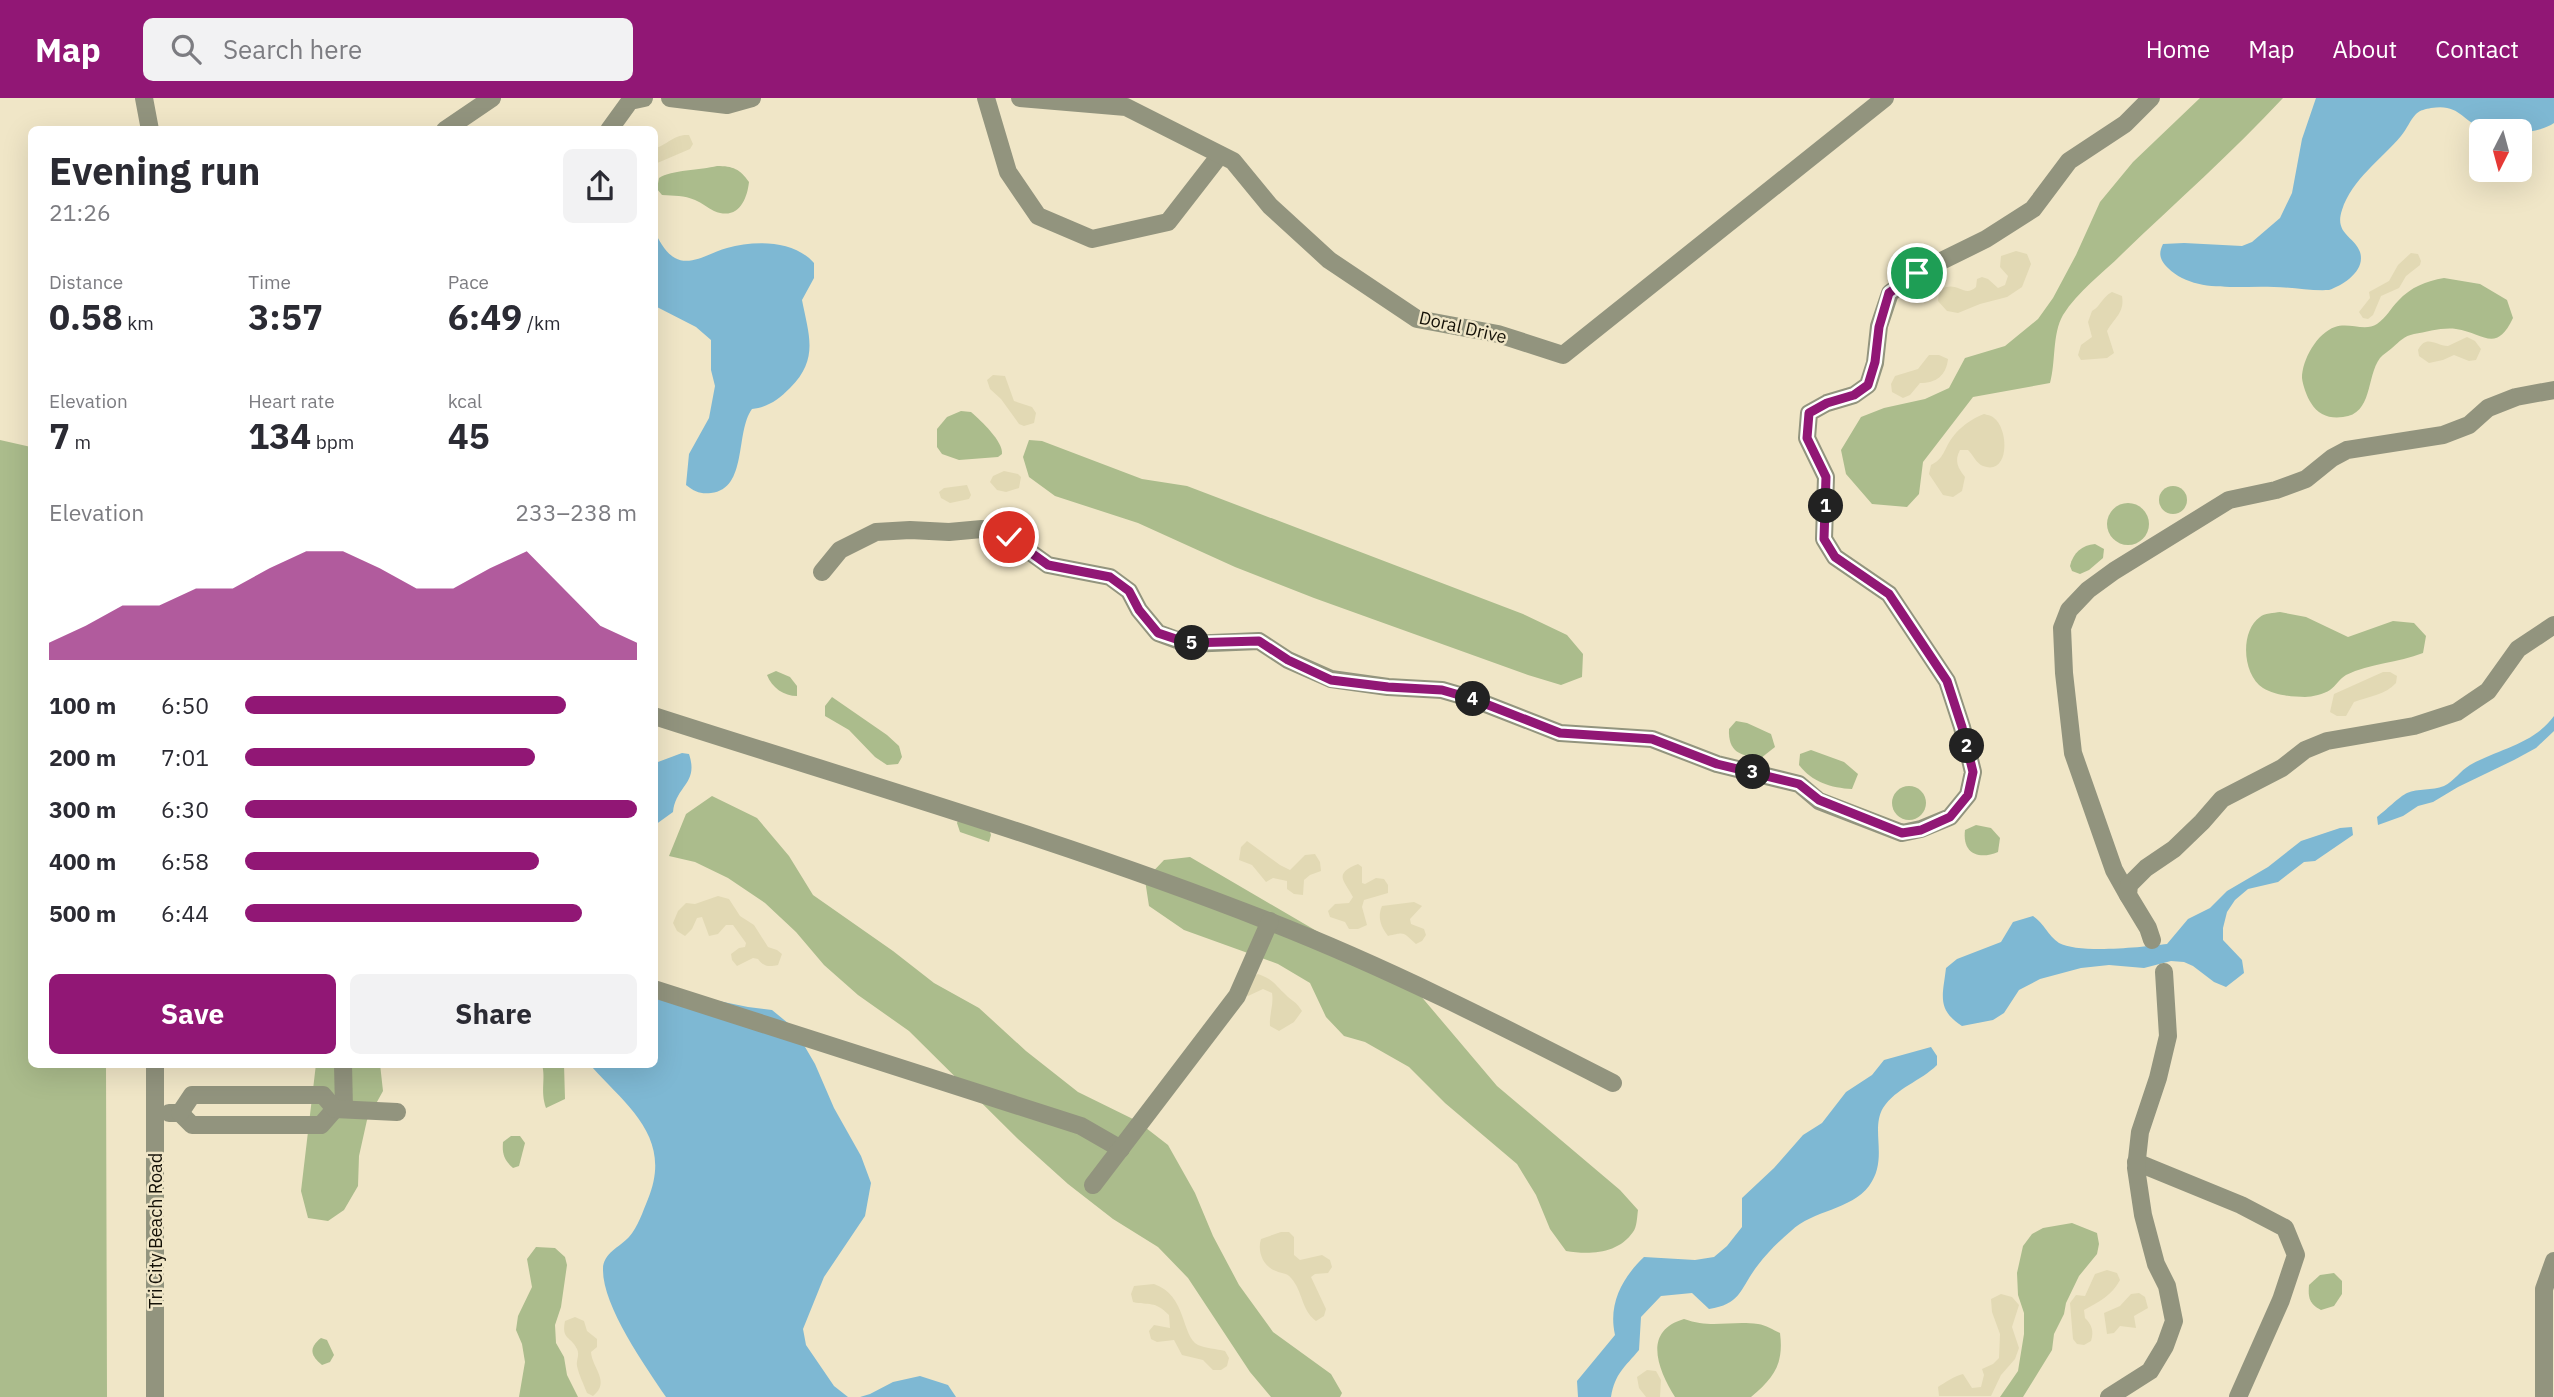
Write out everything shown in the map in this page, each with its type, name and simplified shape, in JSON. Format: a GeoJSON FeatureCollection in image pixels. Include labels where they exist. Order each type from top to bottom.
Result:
{"type":"FeatureCollection","features":[{"type":"Feature","properties":{"kind":"street"},"geometry":{"type":"LineString","coordinates":[[144,98],[149,126]]}},
{"type":"Feature","properties":{"kind":"street"},"geometry":{"type":"LineString","coordinates":[[451,126],[492,98]]}},
{"type":"Feature","properties":{"kind":"street"},"geometry":{"type":"LineString","coordinates":[[612,126],[630,101],[645,98]]}},
{"type":"Feature","properties":{"kind":"street"},"geometry":{"type":"LineString","coordinates":[[670,98],[727,105],[752,98]]}},
{"type":"Feature","properties":{"kind":"street"},"geometry":{"type":"LineString","coordinates":[[986,98],[1008,172],[1038,216],[1092,239],[1168,222],[1220,155]]}},
{"type":"Feature","properties":{"kind":"street","name":"Doral Drive"},"geometry":{"type":"LineString","coordinates":[[1020,98],[1126,107],[1137,105],[1233,162],[1270,206],[1329,260],[1417,319],[1498,334],[1563,355],[1885,98]]}},
{"type":"Feature","properties":{"kind":"street"},"geometry":{"type":"LineString","coordinates":[[822,572],[840,550],[876,532],[982,529],[1009,537],[1048,565],[1110,577],[1129,591],[1139,610],[1158,633],[1188,643],[1259,641],[1288,660],[1331,680],[1442,690],[1473,699],[1560,733],[1652,739],[1717,764],[1799,784],[1819,800],[1902,833],[1921,830],[1950,817],[1968,795],[1973,772],[1962,727],[1947,681],[1889,594],[1835,557],[1824,539],[1826,477],[1807,438],[1809,413],[1827,403],[1854,395],[1868,385],[1875,362],[1879,327],[1889,293],[1917,273],[1986,239],[2033,209],[2069,161],[2125,124],[2151,98]]}},
{"type":"Feature","properties":{"kind":"street"},"geometry":{"type":"LineString","coordinates":[[2152,940],[2114,870],[2073,753],[2062,628],[2069,610],[2088,590],[2114,572],[2228,500],[2276,490],[2306,479],[2332,458],[2347,450],[2443,435],[2469,425],[2488,408],[2516,397],[2554,390]]}},
{"type":"Feature","properties":{"kind":"street"},"geometry":{"type":"LineString","coordinates":[[2127,895],[2129,885],[2146,867],[2174,849],[2222,799],[2282,768],[2305,750],[2328,741],[2414,726],[2457,712],[2488,691],[2518,649],[2554,625]]}},
{"type":"Feature","properties":{"kind":"street"},"geometry":{"type":"LineString","coordinates":[[658,717],[1125,867],[1270,921],[1467,1008],[1613,1083]]}},
{"type":"Feature","properties":{"kind":"street"},"geometry":{"type":"LineString","coordinates":[[1093,1185],[1237,996],[1270,921]]}},
{"type":"Feature","properties":{"kind":"street"},"geometry":{"type":"LineString","coordinates":[[2109,1397],[2150,1371],[2165,1346],[2174,1321],[2167,1286],[2156,1265],[2143,1214],[2136,1162],[2140,1132],[2158,1078],[2168,1036],[2164,972]]}},
{"type":"Feature","properties":{"kind":"street"},"geometry":{"type":"LineString","coordinates":[[658,990],[1081,1126],[1121,1149]]}},
{"type":"Feature","properties":{"kind":"street","name":"Tri City Beach Road"},"geometry":{"type":"LineString","coordinates":[[155,1068],[155,1397]]}},
{"type":"Feature","properties":{"kind":"street"},"geometry":{"type":"LineString","coordinates":[[155,1113],[180,1113],[192,1125],[321,1125],[339,1109],[344,1068]]}},
{"type":"Feature","properties":{"kind":"street"},"geometry":{"type":"LineString","coordinates":[[180,1113],[192,1095],[323,1095],[339,1109],[397,1112]]}},
{"type":"Feature","properties":{"kind":"street"},"geometry":{"type":"LineString","coordinates":[[2136,1162],[2241,1205],[2284,1228],[2296,1255],[2281,1300],[2238,1397]]}},
{"type":"Feature","properties":{"kind":"street"},"geometry":{"type":"LineString","coordinates":[[2544,1397],[2544,1289],[2554,1261]]}},
{"type":"Feature","properties":{"kind":"green space"},"geometry":{"type":"Polygon","coordinates":[[[2200,98],[2283,98],[2069,306],[2057,331],[2050,383],[1973,397],[1923,462],[1919,494],[1907,507],[1872,504],[1846,474],[1841,450],[1861,417],[1884,408],[1925,399],[1949,388],[1965,358],[2005,346],[2038,319],[2053,298],[2076,255],[2100,202],[2133,162],[2200,98]]]}},
{"type":"Feature","properties":{"kind":"green space"},"geometry":{"type":"Polygon","coordinates":[[[717,166],[736,169],[749,182],[746,196],[735,211],[722,213],[687,197],[662,195],[658,190],[659,178],[717,166]]]}},
{"type":"Feature","properties":{"kind":"green space"},"geometry":{"type":"Polygon","coordinates":[[[2444,278],[2480,284],[2507,300],[2513,318],[2507,329],[2495,338],[2451,329],[2407,336],[2380,358],[2364,402],[2353,414],[2329,417],[2317,411],[2308,398],[2302,378],[2308,356],[2322,335],[2340,326],[2362,327],[2377,324],[2408,292],[2425,283],[2444,278]]]}},
{"type":"Feature","properties":{"kind":"green space"},"geometry":{"type":"Polygon","coordinates":[[[961,411],[971,412],[985,426],[999,443],[1002,454],[998,457],[959,460],[942,454],[937,447],[937,429],[947,417],[961,411]]]}},
{"type":"Feature","properties":{"kind":"green space"},"geometry":{"type":"Polygon","coordinates":[[[0,440],[28,446],[28,1068],[106,1068],[107,1397],[0,1397],[0,440]]]}},
{"type":"Feature","properties":{"kind":"green space"},"geometry":{"type":"Polygon","coordinates":[[[1029,440],[1042,441],[1142,479],[1187,486],[1523,614],[1567,635],[1583,654],[1582,677],[1561,685],[1528,675],[1314,598],[1235,567],[1138,523],[1055,496],[1029,477],[1023,457],[1029,440]]]}},
{"type":"Feature","properties":{"kind":"green space"},"geometry":{"type":"Polygon","coordinates":[[[2173,486],[2183,490],[2187,500],[2183,510],[2173,514],[2163,510],[2159,500],[2163,490],[2173,486]]]}},
{"type":"Feature","properties":{"kind":"green space"},"geometry":{"type":"Polygon","coordinates":[[[2128,503],[2143,509],[2149,524],[2143,539],[2128,545],[2113,539],[2107,524],[2113,509],[2128,503]]]}},
{"type":"Feature","properties":{"kind":"green space"},"geometry":{"type":"Polygon","coordinates":[[[2095,544],[2104,549],[2103,558],[2080,574],[2072,571],[2071,561],[2076,554],[2082,548],[2095,544]]]}},
{"type":"Feature","properties":{"kind":"green space"},"geometry":{"type":"Polygon","coordinates":[[[2280,612],[2306,617],[2348,637],[2393,621],[2414,623],[2426,636],[2423,653],[2355,671],[2330,690],[2318,695],[2300,697],[2278,694],[2256,682],[2246,652],[2249,632],[2254,623],[2264,615],[2280,612]]]}},
{"type":"Feature","properties":{"kind":"green space"},"geometry":{"type":"Polygon","coordinates":[[[776,671],[790,677],[797,686],[797,696],[783,693],[772,684],[767,675],[776,671]]]}},
{"type":"Feature","properties":{"kind":"green space"},"geometry":{"type":"Polygon","coordinates":[[[832,697],[899,746],[902,757],[898,764],[887,765],[875,757],[849,730],[825,716],[825,706],[832,697]]]}},
{"type":"Feature","properties":{"kind":"green space"},"geometry":{"type":"Polygon","coordinates":[[[1736,721],[1771,734],[1775,747],[1761,758],[1741,754],[1733,748],[1729,737],[1729,729],[1736,721]]]}},
{"type":"Feature","properties":{"kind":"green space"},"geometry":{"type":"Polygon","coordinates":[[[1811,750],[1844,762],[1858,774],[1852,789],[1822,783],[1804,771],[1799,765],[1800,754],[1811,750]]]}},
{"type":"Feature","properties":{"kind":"green space"},"geometry":{"type":"Polygon","coordinates":[[[1909,786],[1921,791],[1926,803],[1921,815],[1909,820],[1897,815],[1892,803],[1897,791],[1909,786]]]}},
{"type":"Feature","properties":{"kind":"green space"},"geometry":{"type":"Polygon","coordinates":[[[712,796],[757,818],[789,856],[813,895],[934,983],[979,1008],[1026,1051],[1078,1092],[1137,1121],[1168,1145],[1195,1193],[1213,1236],[1239,1285],[1273,1332],[1331,1374],[1342,1393],[1340,1397],[1271,1397],[1250,1372],[1188,1278],[1158,1247],[1113,1219],[1068,1184],[1018,1139],[909,1031],[858,995],[824,965],[796,932],[765,903],[728,878],[695,862],[669,856],[686,814],[712,796]]]}},
{"type":"Feature","properties":{"kind":"green space"},"geometry":{"type":"Polygon","coordinates":[[[960,815],[989,828],[989,842],[960,832],[957,823],[960,815]]]}},
{"type":"Feature","properties":{"kind":"green space"},"geometry":{"type":"Polygon","coordinates":[[[1976,825],[1991,828],[2000,838],[1998,852],[1978,855],[1969,850],[1965,830],[1976,825]]]}},
{"type":"Feature","properties":{"kind":"green space"},"geometry":{"type":"Polygon","coordinates":[[[1190,857],[1414,988],[1497,1086],[1620,1190],[1638,1210],[1635,1227],[1627,1239],[1602,1251],[1566,1251],[1550,1229],[1536,1195],[1517,1164],[1445,1103],[1409,1067],[1365,1042],[1344,1036],[1326,1017],[1310,983],[1278,964],[1184,930],[1149,906],[1145,880],[1164,860],[1190,857]]]}},
{"type":"Feature","properties":{"kind":"green space"},"geometry":{"type":"Polygon","coordinates":[[[316,1068],[380,1068],[383,1091],[367,1120],[359,1156],[358,1186],[344,1210],[328,1221],[308,1218],[301,1191],[316,1068]]]}},
{"type":"Feature","properties":{"kind":"green space"},"geometry":{"type":"Polygon","coordinates":[[[542,1068],[564,1068],[565,1099],[546,1108],[543,1096],[542,1068]]]}},
{"type":"Feature","properties":{"kind":"green space"},"geometry":{"type":"Polygon","coordinates":[[[511,1136],[520,1136],[525,1143],[519,1166],[513,1168],[503,1150],[503,1142],[511,1136]]]}},
{"type":"Feature","properties":{"kind":"green space"},"geometry":{"type":"Polygon","coordinates":[[[2072,1223],[2097,1233],[2097,1254],[2079,1276],[2054,1334],[2052,1350],[2023,1397],[2000,1397],[2018,1371],[2024,1334],[2024,1313],[2018,1295],[2017,1273],[2023,1246],[2032,1234],[2043,1228],[2072,1223]]]}},
{"type":"Feature","properties":{"kind":"green space"},"geometry":{"type":"Polygon","coordinates":[[[536,1247],[555,1248],[565,1257],[567,1265],[561,1307],[555,1325],[556,1343],[564,1357],[567,1375],[578,1397],[519,1397],[525,1362],[516,1330],[518,1316],[532,1287],[527,1259],[536,1247]]]}},
{"type":"Feature","properties":{"kind":"green space"},"geometry":{"type":"Polygon","coordinates":[[[2334,1273],[2342,1281],[2342,1294],[2334,1306],[2321,1310],[2310,1300],[2309,1285],[2320,1275],[2334,1273]]]}},
{"type":"Feature","properties":{"kind":"green space"},"geometry":{"type":"Polygon","coordinates":[[[1684,1319],[1713,1324],[1758,1324],[1780,1333],[1781,1344],[1776,1370],[1751,1397],[1675,1397],[1659,1364],[1658,1342],[1662,1332],[1684,1319]]]}},
{"type":"Feature","properties":{"kind":"green space"},"geometry":{"type":"Polygon","coordinates":[[[321,1338],[327,1340],[334,1355],[330,1362],[322,1365],[312,1352],[314,1345],[321,1338]]]}},
{"type":"Feature","properties":{"kind":"sand"},"geometry":{"type":"Polygon","coordinates":[[[689,135],[693,144],[690,149],[658,163],[658,147],[679,136],[689,135]]]}},
{"type":"Feature","properties":{"kind":"sand"},"geometry":{"type":"Polygon","coordinates":[[[2016,251],[2027,254],[2031,264],[2022,287],[2007,297],[1958,313],[1947,311],[1938,301],[1939,290],[1951,287],[1968,291],[1976,287],[1977,279],[1982,277],[1998,288],[2005,285],[2008,276],[2000,267],[2001,256],[2016,251]]]}},
{"type":"Feature","properties":{"kind":"sand"},"geometry":{"type":"Polygon","coordinates":[[[2411,253],[2418,254],[2420,265],[2406,276],[2399,288],[2381,296],[2373,315],[2368,319],[2363,318],[2359,312],[2370,298],[2369,292],[2389,281],[2398,265],[2411,253]]]}},
{"type":"Feature","properties":{"kind":"sand"},"geometry":{"type":"Polygon","coordinates":[[[2112,292],[2122,296],[2123,302],[2107,331],[2114,353],[2107,358],[2081,360],[2078,355],[2081,345],[2092,337],[2088,322],[2092,311],[2112,292]]]}},
{"type":"Feature","properties":{"kind":"sand"},"geometry":{"type":"Polygon","coordinates":[[[2467,337],[2475,341],[2481,349],[2476,360],[2469,361],[2454,355],[2429,363],[2419,356],[2418,350],[2424,342],[2448,346],[2467,337]]]}},
{"type":"Feature","properties":{"kind":"sand"},"geometry":{"type":"Polygon","coordinates":[[[1929,355],[1948,359],[1945,370],[1939,377],[1931,382],[1920,383],[1910,395],[1903,398],[1892,392],[1891,384],[1895,376],[1918,369],[1929,355]]]}},
{"type":"Feature","properties":{"kind":"sand"},"geometry":{"type":"Polygon","coordinates":[[[993,375],[1005,376],[1014,401],[1032,407],[1036,413],[1034,423],[1024,426],[1019,424],[990,389],[987,380],[993,375]]]}},
{"type":"Feature","properties":{"kind":"sand"},"geometry":{"type":"Polygon","coordinates":[[[1984,414],[1994,418],[1999,424],[2004,441],[2002,458],[1992,467],[1983,466],[1968,450],[1960,450],[1958,464],[1965,477],[1962,491],[1953,497],[1943,495],[1929,474],[1931,465],[1941,457],[1959,430],[1984,414]]]}},
{"type":"Feature","properties":{"kind":"sand"},"geometry":{"type":"Polygon","coordinates":[[[1004,471],[1021,477],[1019,488],[1006,492],[997,490],[990,482],[993,476],[1004,471]]]}},
{"type":"Feature","properties":{"kind":"sand"},"geometry":{"type":"Polygon","coordinates":[[[967,485],[971,495],[969,499],[950,503],[941,498],[939,492],[944,488],[967,485]]]}},
{"type":"Feature","properties":{"kind":"sand"},"geometry":{"type":"Polygon","coordinates":[[[2383,672],[2397,676],[2392,687],[2354,702],[2346,716],[2337,716],[2330,712],[2334,694],[2383,672]]]}},
{"type":"Feature","properties":{"kind":"sand"},"geometry":{"type":"Polygon","coordinates":[[[1247,841],[1290,870],[1305,855],[1315,854],[1321,871],[1304,880],[1303,895],[1294,894],[1287,889],[1287,881],[1273,878],[1266,882],[1252,865],[1239,860],[1241,847],[1247,841]]]}},
{"type":"Feature","properties":{"kind":"sand"},"geometry":{"type":"Polygon","coordinates":[[[1358,864],[1362,867],[1362,883],[1376,878],[1384,879],[1388,885],[1388,893],[1364,900],[1362,907],[1367,925],[1349,929],[1345,922],[1330,917],[1328,911],[1335,904],[1349,903],[1353,897],[1344,882],[1343,874],[1358,864]]]}},
{"type":"Feature","properties":{"kind":"sand"},"geometry":{"type":"Polygon","coordinates":[[[718,896],[729,899],[740,916],[754,925],[768,947],[782,954],[778,965],[767,966],[753,958],[737,966],[731,954],[745,947],[746,943],[733,925],[726,925],[718,934],[709,936],[702,917],[697,918],[685,936],[677,931],[673,923],[678,911],[686,903],[695,904],[718,896]]]}},
{"type":"Feature","properties":{"kind":"sand"},"geometry":{"type":"Polygon","coordinates":[[[1414,902],[1422,906],[1410,919],[1411,924],[1424,929],[1426,935],[1422,941],[1416,944],[1401,934],[1388,936],[1380,922],[1382,906],[1414,902]]]}},
{"type":"Feature","properties":{"kind":"sand"},"geometry":{"type":"Polygon","coordinates":[[[1258,974],[1274,983],[1302,1011],[1294,1022],[1279,1031],[1270,1026],[1272,993],[1263,989],[1248,996],[1241,992],[1246,980],[1258,974]]]}},
{"type":"Feature","properties":{"kind":"sand"},"geometry":{"type":"Polygon","coordinates":[[[1289,1232],[1294,1237],[1294,1255],[1300,1260],[1322,1255],[1330,1260],[1332,1267],[1328,1273],[1311,1277],[1326,1309],[1324,1316],[1316,1321],[1307,1311],[1291,1278],[1271,1269],[1262,1258],[1261,1239],[1289,1232]]]}},
{"type":"Feature","properties":{"kind":"sand"},"geometry":{"type":"Polygon","coordinates":[[[2107,1270],[2117,1273],[2120,1280],[2109,1294],[2084,1310],[2085,1318],[2092,1328],[2092,1337],[2091,1341],[2084,1345],[2077,1344],[2073,1339],[2070,1303],[2076,1295],[2085,1296],[2095,1274],[2107,1270]]]}},
{"type":"Feature","properties":{"kind":"sand"},"geometry":{"type":"Polygon","coordinates":[[[1154,1284],[1165,1289],[1172,1297],[1189,1333],[1198,1345],[1225,1351],[1229,1358],[1227,1366],[1221,1370],[1213,1370],[1203,1360],[1182,1355],[1174,1340],[1157,1342],[1151,1339],[1149,1331],[1154,1325],[1170,1328],[1169,1315],[1156,1305],[1133,1302],[1131,1294],[1134,1286],[1154,1284]]]}},
{"type":"Feature","properties":{"kind":"sand"},"geometry":{"type":"Polygon","coordinates":[[[2139,1293],[2145,1297],[2148,1308],[2134,1316],[2136,1328],[2120,1326],[2114,1333],[2107,1334],[2104,1313],[2120,1306],[2131,1294],[2139,1293]]]}},
{"type":"Feature","properties":{"kind":"sand"},"geometry":{"type":"Polygon","coordinates":[[[2001,1294],[2012,1297],[2019,1305],[2012,1327],[2019,1348],[2015,1359],[2001,1375],[1991,1396],[1939,1396],[1938,1387],[1963,1374],[1972,1388],[1981,1387],[1984,1375],[1982,1369],[1999,1358],[2000,1334],[1992,1312],[1991,1299],[2001,1294]]]}},
{"type":"Feature","properties":{"kind":"sand"},"geometry":{"type":"Polygon","coordinates":[[[575,1317],[584,1321],[587,1331],[597,1339],[597,1347],[591,1352],[601,1380],[598,1391],[593,1396],[587,1393],[579,1373],[577,1349],[564,1332],[565,1321],[575,1317]]]}},
{"type":"Feature","properties":{"kind":"sand"},"geometry":{"type":"Polygon","coordinates":[[[1647,1370],[1656,1371],[1661,1380],[1660,1397],[1646,1397],[1639,1388],[1637,1377],[1647,1370]]]}},
{"type":"Feature","properties":{"kind":"water"},"geometry":{"type":"Polygon","coordinates":[[[2316,98],[2554,98],[2554,123],[2532,131],[2532,119],[2469,120],[2454,110],[2441,107],[2418,113],[2401,136],[2360,179],[2342,210],[2340,218],[2343,230],[2357,247],[2361,259],[2357,271],[2341,285],[2329,290],[2315,290],[2204,285],[2191,282],[2168,268],[2161,257],[2163,244],[2242,246],[2252,242],[2280,218],[2292,193],[2302,139],[2316,98]]]}},
{"type":"Feature","properties":{"kind":"water"},"geometry":{"type":"Polygon","coordinates":[[[658,238],[669,253],[681,260],[694,260],[738,245],[762,243],[796,250],[814,263],[814,278],[802,300],[810,347],[805,367],[781,396],[768,405],[752,409],[747,419],[736,471],[723,489],[711,493],[698,492],[686,485],[689,454],[709,418],[715,386],[711,370],[711,340],[696,327],[658,308],[658,238]]]}},
{"type":"Feature","properties":{"kind":"water"},"geometry":{"type":"Polygon","coordinates":[[[2554,716],[2554,731],[2536,748],[2433,802],[2378,825],[2377,817],[2404,795],[2411,791],[2444,786],[2470,765],[2526,740],[2554,716]]]}},
{"type":"Feature","properties":{"kind":"water"},"geometry":{"type":"Polygon","coordinates":[[[682,753],[689,754],[691,772],[673,812],[658,823],[658,762],[682,753]]]}},
{"type":"Feature","properties":{"kind":"water"},"geometry":{"type":"Polygon","coordinates":[[[2352,827],[2353,835],[2315,861],[2304,862],[2278,882],[2248,889],[2235,900],[2227,912],[2223,940],[2242,960],[2244,973],[2226,987],[2184,962],[2171,961],[2144,968],[2109,965],[2081,968],[2040,979],[2019,990],[2004,1013],[1993,1020],[1962,1026],[1948,1014],[1943,1001],[1946,968],[1957,959],[2001,942],[2013,922],[2033,916],[2059,943],[2081,948],[2112,949],[2167,944],[2188,919],[2210,908],[2227,891],[2268,867],[2301,841],[2340,828],[2352,827]]]}},
{"type":"Feature","properties":{"kind":"water"},"geometry":{"type":"Polygon","coordinates":[[[658,989],[772,1010],[794,1028],[861,1156],[871,1183],[865,1216],[824,1277],[803,1329],[806,1345],[834,1386],[848,1397],[666,1397],[617,1317],[609,1300],[603,1269],[609,1254],[629,1237],[638,1224],[654,1177],[655,1158],[651,1141],[632,1110],[593,1068],[658,1068],[658,989]]]}},
{"type":"Feature","properties":{"kind":"water"},"geometry":{"type":"Polygon","coordinates":[[[1931,1047],[1937,1056],[1937,1065],[1895,1095],[1883,1108],[1878,1126],[1878,1166],[1869,1186],[1861,1194],[1810,1218],[1791,1231],[1765,1256],[1739,1294],[1728,1303],[1709,1309],[1692,1293],[1661,1296],[1641,1317],[1639,1350],[1618,1376],[1611,1397],[1578,1397],[1577,1381],[1615,1335],[1613,1313],[1623,1283],[1644,1257],[1695,1260],[1714,1257],[1742,1227],[1742,1198],[1774,1168],[1803,1135],[1822,1123],[1846,1092],[1872,1075],[1884,1060],[1931,1047]]]}},
{"type":"Feature","properties":{"kind":"water"},"geometry":{"type":"Polygon","coordinates":[[[920,1376],[948,1385],[956,1397],[860,1397],[893,1382],[920,1376]]]}},
{"type":"Feature","properties":{"kind":"route"},"geometry":{"type":"LineString","coordinates":[[1009,537],[1048,565],[1110,577],[1129,591],[1139,610],[1158,633],[1188,643],[1259,641],[1288,660],[1331,680],[1442,690],[1473,699],[1560,733],[1604,738],[1652,739],[1717,764],[1799,784],[1819,800],[1902,833],[1921,830],[1950,817],[1968,795],[1973,772],[1962,727],[1947,681],[1889,594],[1835,557],[1824,539],[1826,477],[1807,438],[1809,413],[1827,403],[1854,395],[1868,385],[1875,362],[1879,327],[1889,293],[1917,273]]}}]}
